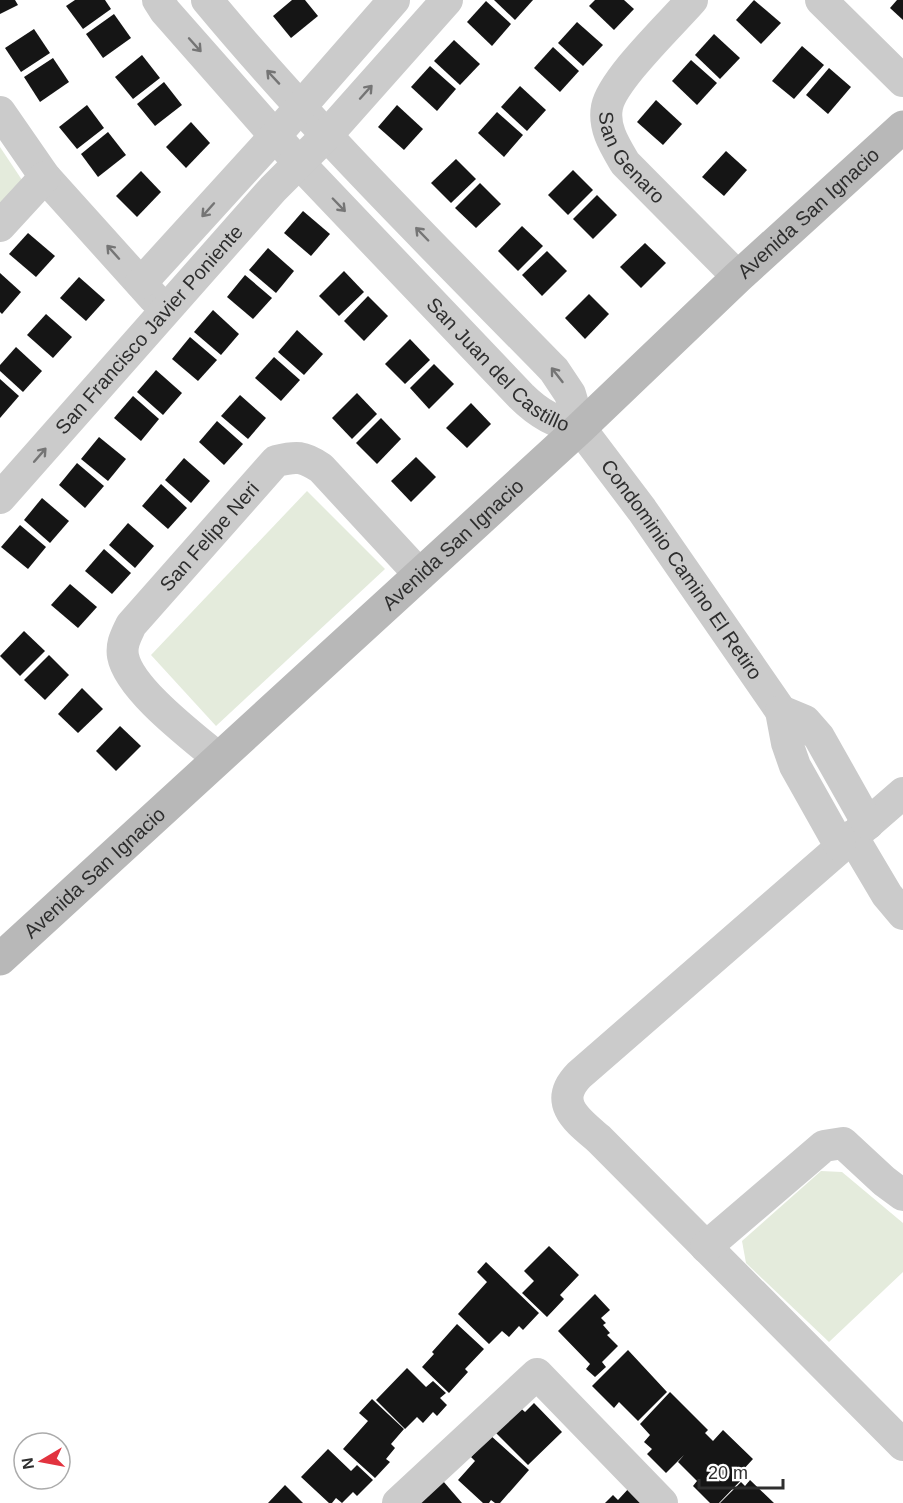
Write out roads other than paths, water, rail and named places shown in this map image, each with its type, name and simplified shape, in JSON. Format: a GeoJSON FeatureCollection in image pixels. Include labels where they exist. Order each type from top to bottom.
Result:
{"type":"FeatureCollection","features":[{"type":"Feature","properties":{"kind":"main road","name":"Avenida San Ignacio"},"geometry":{"type":"LineString","coordinates":[[0,959],[580,428],[738,277],[903,127]]}},
{"type":"Feature","properties":{"kind":"street","name":"San Juan del Castillo"},"geometry":{"type":"LineString","coordinates":[[158,0],[165,11],[299,163],[534,409],[550,419],[580,428]]}},
{"type":"Feature","properties":{"kind":"street","name":"San Juan del Castillo"},"geometry":{"type":"LineString","coordinates":[[207,0],[248,50],[327,135],[554,370],[570,394],[580,428]]}},
{"type":"Feature","properties":{"kind":"street","name":"San Francisco Javier Poniente"},"geometry":{"type":"LineString","coordinates":[[141,283],[275,136],[394,0]]}},
{"type":"Feature","properties":{"kind":"street","name":"San Francisco Javier Poniente"},"geometry":{"type":"LineString","coordinates":[[0,498],[273,189],[327,135],[447,0]]}},
{"type":"Feature","properties":{"kind":"street","name":"San Genaro"},"geometry":{"type":"LineString","coordinates":[[692,0],[617,83],[607,106],[606,123],[613,143],[625,163],[738,277]]}},
{"type":"Feature","properties":{"kind":"street"},"geometry":{"type":"LineString","coordinates":[[820,0],[903,81]]}},
{"type":"Feature","properties":{"kind":"street"},"geometry":{"type":"LineString","coordinates":[[0,112],[45,177],[166,312]]}},
{"type":"Feature","properties":{"kind":"street"},"geometry":{"type":"LineString","coordinates":[[0,226],[45,177]]}},
{"type":"Feature","properties":{"kind":"street"},"geometry":{"type":"LineString","coordinates":[[369,236],[398,209]]}},
{"type":"Feature","properties":{"kind":"street","name":"Condominio Camino El Retiro"},"geometry":{"type":"LineString","coordinates":[[580,428],[642,510],[781,711],[787,743],[795,766],[853,836],[888,895],[903,914]]}},
{"type":"Feature","properties":{"kind":"street","name":"San Felipe Neri"},"geometry":{"type":"LineString","coordinates":[[218,758],[169,716],[135,682],[126,669],[122,654],[123,642],[130,625],[276,461],[305,458],[321,468],[420,575]]}},
{"type":"Feature","properties":{"kind":"street"},"geometry":{"type":"LineString","coordinates":[[903,793],[570,1084],[567,1100],[571,1114],[599,1139],[903,1444]]}},
{"type":"Feature","properties":{"kind":"street"},"geometry":{"type":"LineString","coordinates":[[706,1247],[824,1146],[843,1143],[903,1196]]}},
{"type":"Feature","properties":{"kind":"street"},"geometry":{"type":"LineString","coordinates":[[398,1503],[537,1374],[662,1503]]}}]}
